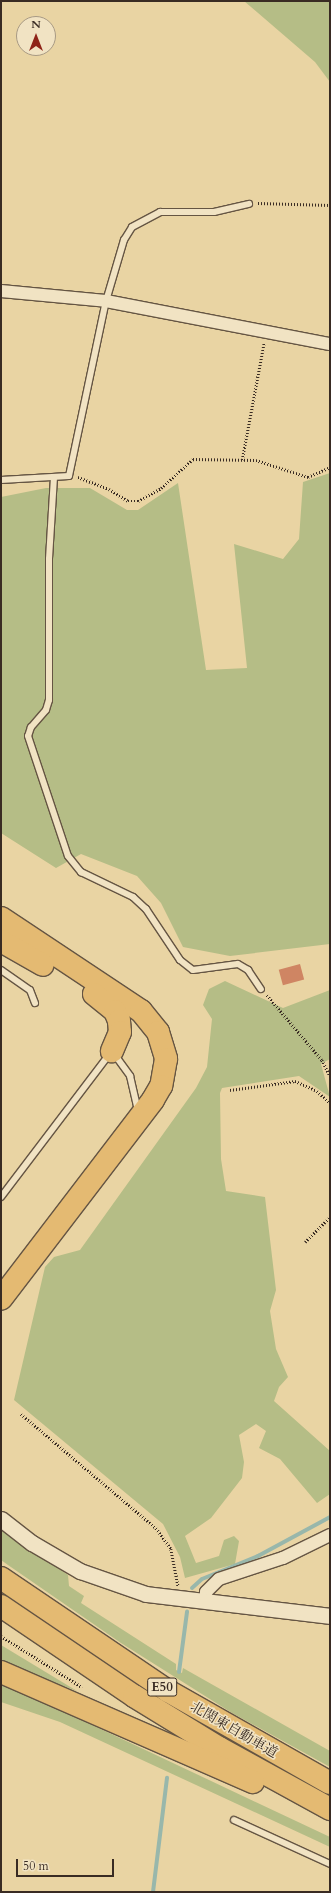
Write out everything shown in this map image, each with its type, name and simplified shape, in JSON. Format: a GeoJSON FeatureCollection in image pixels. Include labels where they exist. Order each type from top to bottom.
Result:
{"type":"FeatureCollection","features":[{"type":"Feature","properties":{"kind":"highway"},"geometry":{"type":"LineString","coordinates":[[1,918],[141,1011],[158,1032],[165,1053],[165,1073],[153,1100],[1,1299]]}},
{"type":"Feature","properties":{"kind":"highway"},"geometry":{"type":"LineString","coordinates":[[1,941],[99,997],[116,1011],[120,1032],[112,1051]]}},
{"type":"Feature","properties":{"kind":"highway","name":"北関東自動車道"},"geometry":{"type":"LineString","coordinates":[[1,1578],[168,1691],[330,1784]]}},
{"type":"Feature","properties":{"kind":"highway","name":"北関東自動車道"},"geometry":{"type":"LineString","coordinates":[[1,1606],[134,1696],[219,1748],[330,1809]]}},
{"type":"Feature","properties":{"kind":"highway"},"geometry":{"type":"LineString","coordinates":[[1,1672],[330,1814]]}},
{"type":"Feature","properties":{"kind":"street"},"geometry":{"type":"LineString","coordinates":[[1,291],[106,301],[330,344]]}},
{"type":"Feature","properties":{"kind":"street"},"geometry":{"type":"LineString","coordinates":[[1,1519],[32,1543],[80,1571],[146,1594],[330,1616]]}},
{"type":"Feature","properties":{"kind":"street"},"geometry":{"type":"LineString","coordinates":[[205,1602],[206,1592],[219,1579],[283,1558],[330,1535]]}},
{"type":"Feature","properties":{"kind":"lane"},"geometry":{"type":"LineString","coordinates":[[1,480],[69,476],[106,301],[124,240],[144,218],[160,212],[214,212],[249,204]]}},
{"type":"Feature","properties":{"kind":"lane"},"geometry":{"type":"LineString","coordinates":[[54,477],[49,559],[49,700],[46,710],[31,727],[28,736],[68,856],[81,872],[133,898],[146,908],[180,960],[193,970],[238,964],[248,970],[261,989]]}},
{"type":"Feature","properties":{"kind":"lane"},"geometry":{"type":"LineString","coordinates":[[1,970],[30,990],[35,1003]]}},
{"type":"Feature","properties":{"kind":"lane"},"geometry":{"type":"LineString","coordinates":[[1,1197],[112,1051],[123,1062],[136,1093],[136,1122]]}},
{"type":"Feature","properties":{"kind":"lane"},"geometry":{"type":"LineString","coordinates":[[234,1820],[330,1864]]}},
{"type":"Feature","properties":{"kind":"path"},"geometry":{"type":"LineString","coordinates":[[249,204],[330,205]]}},
{"type":"Feature","properties":{"kind":"path"},"geometry":{"type":"LineString","coordinates":[[242,460],[267,331]]}},
{"type":"Feature","properties":{"kind":"path"},"geometry":{"type":"LineString","coordinates":[[69,476],[86,478],[128,501],[138,501],[161,488],[193,459],[256,460],[308,477],[330,467]]}},
{"type":"Feature","properties":{"kind":"path"},"geometry":{"type":"LineString","coordinates":[[261,989],[322,1060],[330,1076]]}},
{"type":"Feature","properties":{"kind":"path"},"geometry":{"type":"LineString","coordinates":[[230,1090],[295,1081],[317,1091],[330,1103]]}},
{"type":"Feature","properties":{"kind":"path"},"geometry":{"type":"LineString","coordinates":[[305,1242],[330,1217]]}},
{"type":"Feature","properties":{"kind":"path"},"geometry":{"type":"LineString","coordinates":[[21,1414],[156,1528],[175,1563],[178,1598]]}},
{"type":"Feature","properties":{"kind":"path"},"geometry":{"type":"LineString","coordinates":[[1,1636],[88,1691]]}},
{"type":"Feature","properties":{"kind":"green space"},"geometry":{"type":"Polygon","coordinates":[[[244,1],[330,1],[330,82],[315,62],[244,1]]]}},
{"type":"Feature","properties":{"kind":"green space"},"geometry":{"type":"Polygon","coordinates":[[[330,473],[330,944],[230,956],[183,947],[161,903],[137,876],[81,854],[56,868],[1,833],[1,497],[46,488],[90,488],[127,510],[138,510],[178,483],[206,670],[247,668],[234,544],[283,559],[299,539],[303,482],[330,473]]]}},
{"type":"Feature","properties":{"kind":"green space"},"geometry":{"type":"Polygon","coordinates":[[[225,981],[283,1008],[330,990],[330,1059],[321,1064],[330,1097],[299,1076],[222,1088],[220,1093],[221,1159],[226,1191],[265,1197],[276,1290],[270,1311],[276,1349],[288,1377],[279,1387],[274,1401],[330,1451],[330,1494],[317,1503],[280,1459],[259,1448],[266,1431],[256,1424],[239,1435],[244,1462],[242,1478],[211,1518],[185,1536],[196,1563],[219,1556],[224,1540],[234,1536],[239,1541],[235,1564],[185,1578],[180,1557],[163,1524],[14,1400],[45,1267],[54,1257],[80,1250],[196,1088],[207,1067],[212,1019],[203,1005],[209,989],[225,981]]]}},
{"type":"Feature","properties":{"kind":"green space"},"geometry":{"type":"Polygon","coordinates":[[[1,1528],[68,1575],[69,1586],[84,1596],[81,1603],[176,1664],[176,1670],[182,1673],[183,1668],[330,1751],[330,1767],[232,1713],[121,1643],[1,1560],[1,1528]]]}},
{"type":"Feature","properties":{"kind":"green space"},"geometry":{"type":"Polygon","coordinates":[[[1,1645],[77,1691],[1,1663],[1,1645]]]}},
{"type":"Feature","properties":{"kind":"green space"},"geometry":{"type":"Polygon","coordinates":[[[1,1682],[330,1837],[330,1847],[60,1722],[1,1702],[1,1682]]]}},
{"type":"Feature","properties":{"kind":"building"},"geometry":{"type":"Polygon","coordinates":[[[300,964],[304,979],[283,985],[279,970],[300,964]]]}},
{"type":"Feature","properties":{"kind":"waterway"},"geometry":{"type":"LineString","coordinates":[[192,1588],[202,1579],[258,1556],[330,1517]]}},
{"type":"Feature","properties":{"kind":"waterway"},"geometry":{"type":"LineString","coordinates":[[179,1672],[187,1612]]}},
{"type":"Feature","properties":{"kind":"waterway"},"geometry":{"type":"LineString","coordinates":[[153,1892],[167,1778]]}}]}
